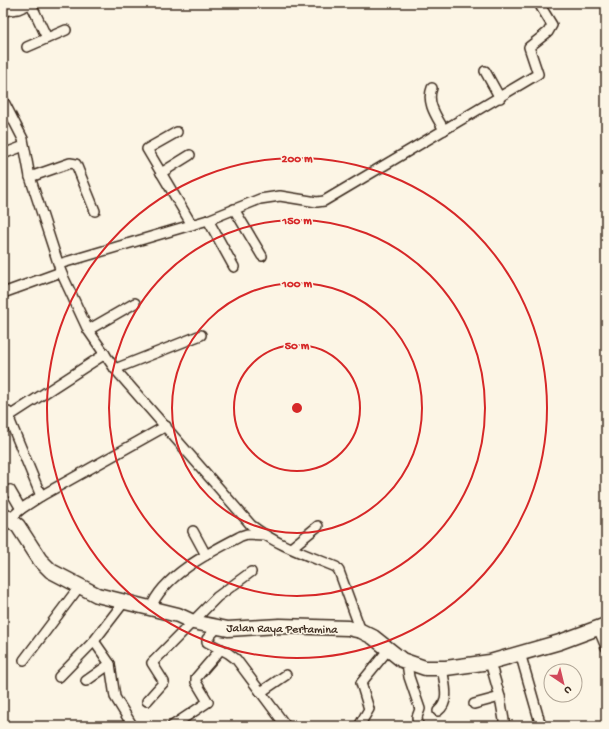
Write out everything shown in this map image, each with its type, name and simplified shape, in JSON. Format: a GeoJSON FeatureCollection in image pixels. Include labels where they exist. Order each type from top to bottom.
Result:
{"type":"FeatureCollection","features":[{"type":"Feature","properties":{"kind":"main road","name":"Jalan Raya Pertamina"},"geometry":{"type":"LineString","coordinates":[[6,519],[25,535],[40,560],[51,571],[79,587],[97,595],[178,615],[193,622],[228,629],[293,627],[348,628],[361,631],[373,637],[388,650],[407,663],[425,668],[442,668],[490,662],[602,627]]}},
{"type":"Feature","properties":{"kind":"street"},"geometry":{"type":"LineString","coordinates":[[3,11],[18,9],[31,3],[47,38]]}},
{"type":"Feature","properties":{"kind":"street"},"geometry":{"type":"LineString","coordinates":[[3,293],[60,268],[208,220],[260,199],[280,196],[317,202],[324,201],[500,98],[538,74],[529,47],[548,32],[552,25],[541,7]]}},
{"type":"Feature","properties":{"kind":"street"},"geometry":{"type":"LineString","coordinates":[[27,47],[66,30]]}},
{"type":"Feature","properties":{"kind":"street"},"geometry":{"type":"LineString","coordinates":[[485,71],[500,98]]}},
{"type":"Feature","properties":{"kind":"street"},"geometry":{"type":"LineString","coordinates":[[432,88],[430,102],[444,130]]}},
{"type":"Feature","properties":{"kind":"street"},"geometry":{"type":"LineString","coordinates":[[3,100],[18,128],[24,146],[30,177],[60,268],[88,330],[104,354],[115,369],[166,426],[231,503],[252,525],[264,535],[336,567],[339,571],[361,631]]}},
{"type":"Feature","properties":{"kind":"street"},"geometry":{"type":"LineString","coordinates":[[177,132],[147,149],[192,225]]}},
{"type":"Feature","properties":{"kind":"street"},"geometry":{"type":"LineString","coordinates":[[3,154],[24,146]]}},
{"type":"Feature","properties":{"kind":"street"},"geometry":{"type":"LineString","coordinates":[[161,173],[190,155]]}},
{"type":"Feature","properties":{"kind":"street"},"geometry":{"type":"LineString","coordinates":[[30,177],[70,163],[76,164],[95,211]]}},
{"type":"Feature","properties":{"kind":"street"},"geometry":{"type":"LineString","coordinates":[[234,209],[262,256]]}},
{"type":"Feature","properties":{"kind":"street"},"geometry":{"type":"LineString","coordinates":[[208,220],[234,267]]}},
{"type":"Feature","properties":{"kind":"street"},"geometry":{"type":"LineString","coordinates":[[88,330],[135,303]]}},
{"type":"Feature","properties":{"kind":"street"},"geometry":{"type":"LineString","coordinates":[[115,369],[201,335]]}},
{"type":"Feature","properties":{"kind":"street"},"geometry":{"type":"LineString","coordinates":[[41,496],[7,415],[104,354]]}},
{"type":"Feature","properties":{"kind":"street"},"geometry":{"type":"LineString","coordinates":[[6,519],[41,496],[166,426]]}},
{"type":"Feature","properties":{"kind":"street"},"geometry":{"type":"LineString","coordinates":[[3,493],[10,490],[21,509]]}},
{"type":"Feature","properties":{"kind":"street"},"geometry":{"type":"LineString","coordinates":[[291,548],[318,526]]}},
{"type":"Feature","properties":{"kind":"street"},"geometry":{"type":"LineString","coordinates":[[193,531],[206,555]]}},
{"type":"Feature","properties":{"kind":"street"},"geometry":{"type":"LineString","coordinates":[[150,608],[154,597],[184,569],[241,536],[247,534],[264,535]]}},
{"type":"Feature","properties":{"kind":"street"},"geometry":{"type":"LineString","coordinates":[[147,701],[164,682],[152,663],[217,597],[251,572]]}},
{"type":"Feature","properties":{"kind":"street"},"geometry":{"type":"LineString","coordinates":[[24,660],[79,587]]}},
{"type":"Feature","properties":{"kind":"street"},"geometry":{"type":"LineString","coordinates":[[59,677],[94,642],[124,602]]}},
{"type":"Feature","properties":{"kind":"street"},"geometry":{"type":"LineString","coordinates":[[218,626],[207,639],[207,642],[236,659],[286,726]]}},
{"type":"Feature","properties":{"kind":"street"},"geometry":{"type":"LineString","coordinates":[[602,627],[606,647]]}},
{"type":"Feature","properties":{"kind":"street"},"geometry":{"type":"LineString","coordinates":[[94,642],[110,664],[114,697],[132,725]]}},
{"type":"Feature","properties":{"kind":"street"},"geometry":{"type":"LineString","coordinates":[[172,726],[208,702],[196,682],[196,678],[221,649]]}},
{"type":"Feature","properties":{"kind":"street"},"geometry":{"type":"LineString","coordinates":[[359,726],[369,709],[361,683],[388,650]]}},
{"type":"Feature","properties":{"kind":"street"},"geometry":{"type":"LineString","coordinates":[[520,653],[541,726]]}},
{"type":"Feature","properties":{"kind":"street"},"geometry":{"type":"LineString","coordinates":[[490,662],[500,697],[505,726]]}},
{"type":"Feature","properties":{"kind":"street"},"geometry":{"type":"LineString","coordinates":[[407,663],[409,677],[420,709],[417,717],[418,726]]}},
{"type":"Feature","properties":{"kind":"street"},"geometry":{"type":"LineString","coordinates":[[86,681],[110,664]]}},
{"type":"Feature","properties":{"kind":"street"},"geometry":{"type":"LineString","coordinates":[[438,711],[442,707],[446,697],[442,668]]}},
{"type":"Feature","properties":{"kind":"street"},"geometry":{"type":"LineString","coordinates":[[261,692],[286,675]]}},
{"type":"Feature","properties":{"kind":"street"},"geometry":{"type":"LineString","coordinates":[[474,704],[500,697]]}}]}
